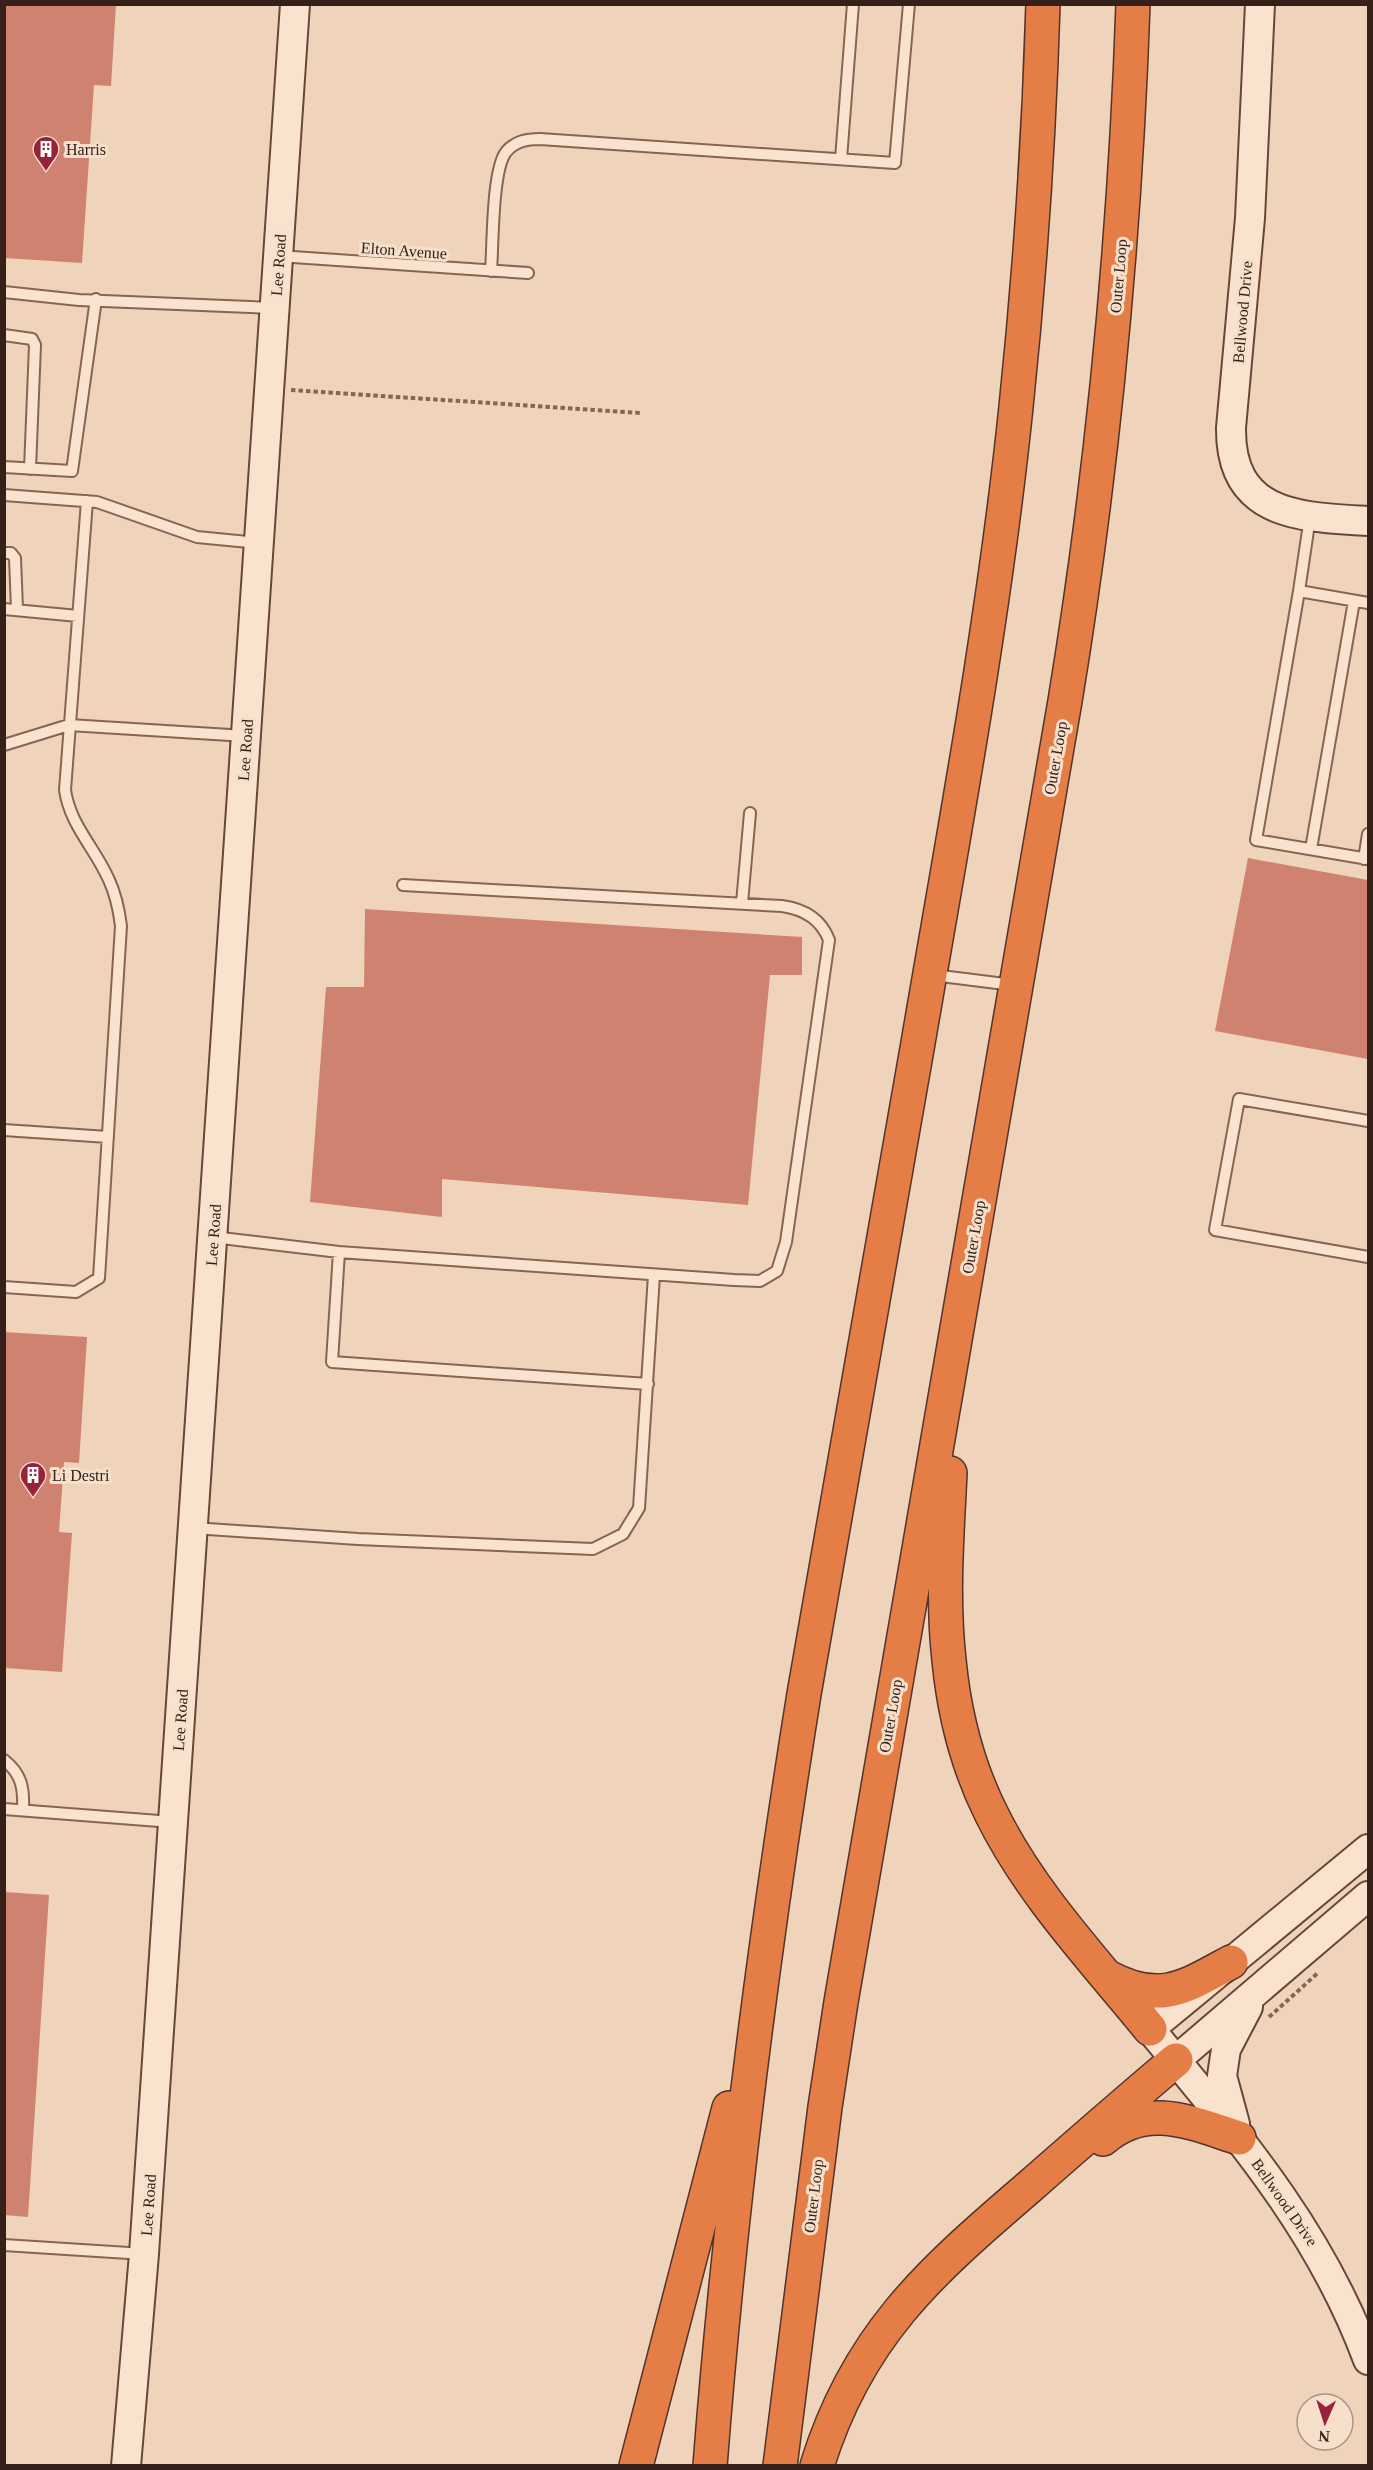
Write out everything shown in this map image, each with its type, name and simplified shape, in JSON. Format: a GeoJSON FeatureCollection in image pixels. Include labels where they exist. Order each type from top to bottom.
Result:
{"type":"FeatureCollection","features":[{"type":"Feature","properties":{"kind":"highway"},"geometry":{"type":"LineString","coordinates":[[710,2466],[738,2180],[764,1972],[802,1706],[989,617],[1013,432],[1034,197],[1043,4]]}},
{"type":"Feature","properties":{"kind":"highway","name":"Outer Loop"},"geometry":{"type":"LineString","coordinates":[[780,2466],[838,2020],[1077,631],[1096,491],[1123,212],[1133,4]]}},
{"type":"Feature","properties":{"kind":"highway"},"geometry":{"type":"LineString","coordinates":[[960,1308],[952,1412],[946,1590],[949,1661],[958,1718],[973,1770],[991,1814],[1003,1836],[1042,1895],[1150,2029]]}},
{"type":"Feature","properties":{"kind":"highway"},"geometry":{"type":"LineString","coordinates":[[1108,1977],[1127,1988],[1142,1991],[1172,1991],[1191,1984],[1232,1962]]}},
{"type":"Feature","properties":{"kind":"highway"},"geometry":{"type":"LineString","coordinates":[[636,2466],[764,1972]]}},
{"type":"Feature","properties":{"kind":"highway"},"geometry":{"type":"LineString","coordinates":[[817,2466],[843,2398],[875,2340],[916,2290],[960,2246],[1176,2060]]}},
{"type":"Feature","properties":{"kind":"highway"},"geometry":{"type":"LineString","coordinates":[[960,2246],[1024,2209],[1106,2136],[1132,2121],[1170,2117],[1239,2138]]}},
{"type":"Feature","properties":{"kind":"street","name":"Lee Road"},"geometry":{"type":"LineString","coordinates":[[126,2466],[144,2254],[295,4]]}},
{"type":"Feature","properties":{"kind":"street","name":"Bellwood Drive"},"geometry":{"type":"LineString","coordinates":[[1260,4],[1250,218],[1231,438],[1235,464],[1250,490],[1267,504],[1280,510],[1310,517],[1368,521]]}},
{"type":"Feature","properties":{"kind":"street"},"geometry":{"type":"LineString","coordinates":[[1150,2029],[1368,1849]]}},
{"type":"Feature","properties":{"kind":"street"},"geometry":{"type":"LineString","coordinates":[[1176,2060],[1368,1896]]}},
{"type":"Feature","properties":{"kind":"street"},"geometry":{"type":"LineString","coordinates":[[1239,2138],[1222,2076],[1226,2049],[1237,2024],[1258,1990]]}},
{"type":"Feature","properties":{"kind":"street","name":"Bellwood Drive"},"geometry":{"type":"LineString","coordinates":[[1150,2029],[1239,2138],[1284,2199],[1320,2254],[1345,2303],[1368,2360]]}},
{"type":"Feature","properties":{"kind":"lane"},"geometry":{"type":"LineString","coordinates":[[841,159],[853,4]]}},
{"type":"Feature","properties":{"kind":"lane"},"geometry":{"type":"LineString","coordinates":[[491,271],[500,165],[508,150],[521,141],[540,139],[895,163],[909,4]]}},
{"type":"Feature","properties":{"kind":"lane","name":"Elton Avenue"},"geometry":{"type":"LineString","coordinates":[[278,256],[528,273]]}},
{"type":"Feature","properties":{"kind":"lane"},"geometry":{"type":"LineString","coordinates":[[4,292],[79,300],[275,308]]}},
{"type":"Feature","properties":{"kind":"lane"},"geometry":{"type":"LineString","coordinates":[[4,467],[72,471],[96,299]]}},
{"type":"Feature","properties":{"kind":"lane"},"geometry":{"type":"LineString","coordinates":[[4,335],[32,339],[35,345],[30,469]]}},
{"type":"Feature","properties":{"kind":"lane"},"geometry":{"type":"LineString","coordinates":[[4,495],[87,501],[106,505],[197,537],[259,543]]}},
{"type":"Feature","properties":{"kind":"lane"},"geometry":{"type":"LineString","coordinates":[[4,1287],[76,1292],[99,1278],[121,926],[118,904],[109,878],[74,820],[67,804],[65,790],[87,501]]}},
{"type":"Feature","properties":{"kind":"lane"},"geometry":{"type":"LineString","coordinates":[[1310,517],[1256,840],[1366,859],[1368,834]]}},
{"type":"Feature","properties":{"kind":"lane"},"geometry":{"type":"LineString","coordinates":[[4,553],[11,553],[15,558],[17,609]]}},
{"type":"Feature","properties":{"kind":"lane"},"geometry":{"type":"LineString","coordinates":[[1299,591],[1368,603]]}},
{"type":"Feature","properties":{"kind":"lane"},"geometry":{"type":"LineString","coordinates":[[1311,849],[1354,601]]}},
{"type":"Feature","properties":{"kind":"lane"},"geometry":{"type":"LineString","coordinates":[[4,609],[78,616]]}},
{"type":"Feature","properties":{"kind":"lane"},"geometry":{"type":"LineString","coordinates":[[4,745],[69,725],[246,736]]}},
{"type":"Feature","properties":{"kind":"lane"},"geometry":{"type":"LineString","coordinates":[[742,903],[750,813]]}},
{"type":"Feature","properties":{"kind":"lane"},"geometry":{"type":"LineString","coordinates":[[212,1237],[339,1252],[654,1275],[760,1281],[777,1271],[786,1242],[829,940],[824,927],[799,909],[742,903],[403,885]]}},
{"type":"Feature","properties":{"kind":"lane"},"geometry":{"type":"LineString","coordinates":[[929,974],[1016,986]]}},
{"type":"Feature","properties":{"kind":"lane"},"geometry":{"type":"LineString","coordinates":[[1368,1121],[1239,1098],[1215,1230],[1368,1257]]}},
{"type":"Feature","properties":{"kind":"lane"},"geometry":{"type":"LineString","coordinates":[[4,1130],[108,1137]]}},
{"type":"Feature","properties":{"kind":"lane"},"geometry":{"type":"LineString","coordinates":[[339,1252],[332,1362],[648,1384]]}},
{"type":"Feature","properties":{"kind":"lane"},"geometry":{"type":"LineString","coordinates":[[193,1528],[358,1539],[593,1549],[623,1534],[639,1509],[654,1275]]}},
{"type":"Feature","properties":{"kind":"lane"},"geometry":{"type":"LineString","coordinates":[[4,1760],[19,1775],[24,1791],[23,1810]]}},
{"type":"Feature","properties":{"kind":"lane"},"geometry":{"type":"LineString","coordinates":[[4,1809],[173,1822]]}},
{"type":"Feature","properties":{"kind":"lane"},"geometry":{"type":"LineString","coordinates":[[4,2245],[144,2254]]}},
{"type":"Feature","properties":{"kind":"path"},"geometry":{"type":"LineString","coordinates":[[269,388],[641,413]]}},
{"type":"Feature","properties":{"kind":"building","name":"Harris"},"geometry":{"type":"Polygon","coordinates":[[[4,4],[116,4],[111,86],[94,85],[82,263],[4,258],[4,4]]]}},
{"type":"Feature","properties":{"kind":"building"},"geometry":{"type":"Polygon","coordinates":[[[1248,858],[1368,880],[1368,1059],[1215,1031],[1248,858]]]}},
{"type":"Feature","properties":{"kind":"building"},"geometry":{"type":"Polygon","coordinates":[[[365,909],[802,937],[802,975],[770,975],[748,1205],[442,1179],[442,1217],[310,1202],[326,987],[364,987],[365,909]]]}},
{"type":"Feature","properties":{"kind":"building","name":"Li Destri"},"geometry":{"type":"Polygon","coordinates":[[[4,1332],[87,1337],[79,1463],[64,1462],[59,1532],[72,1533],[62,1672],[4,1668],[4,1332]]]}},
{"type":"Feature","properties":{"kind":"building"},"geometry":{"type":"Polygon","coordinates":[[[4,1892],[49,1895],[28,2217],[4,2215],[4,1892]]]}},
{"type":"Feature","properties":{"kind":"place","name":"Harris"},"geometry":{"type":"Point","coordinates":[46,172]}},
{"type":"Feature","properties":{"kind":"place","name":"Li Destri"},"geometry":{"type":"Point","coordinates":[33,1498]}}]}
